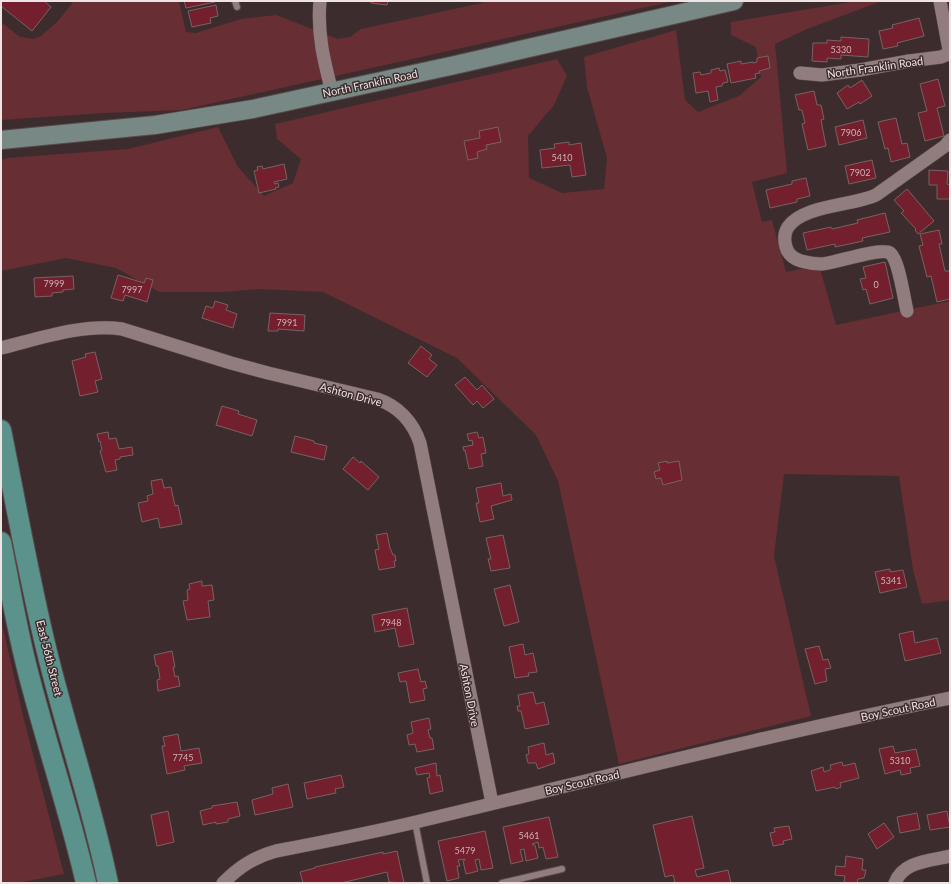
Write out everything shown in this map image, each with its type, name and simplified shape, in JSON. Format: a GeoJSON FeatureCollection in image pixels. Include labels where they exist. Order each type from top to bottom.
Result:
{"type":"FeatureCollection","features":[{"type":"Feature","properties":{"kind":"main road","name":"North Franklin Road"},"geometry":{"type":"LineString","coordinates":[[1,140],[155,125],[253,109],[734,1]]}},
{"type":"Feature","properties":{"kind":"main road","name":"East 56th Street"},"geometry":{"type":"LineString","coordinates":[[1,430],[47,651],[95,825],[108,883]]}},
{"type":"Feature","properties":{"kind":"main road"},"geometry":{"type":"LineString","coordinates":[[1,542],[26,663],[49,752],[75,836],[86,883]]}},
{"type":"Feature","properties":{"kind":"street"},"geometry":{"type":"LineString","coordinates":[[320,1],[320,41],[322,57],[332,92]]}},
{"type":"Feature","properties":{"kind":"street"},"geometry":{"type":"LineString","coordinates":[[940,1],[950,54]]}},
{"type":"Feature","properties":{"kind":"street","name":"North Franklin Road"},"geometry":{"type":"LineString","coordinates":[[800,73],[822,75],[937,58],[950,54]]}},
{"type":"Feature","properties":{"kind":"street"},"geometry":{"type":"LineString","coordinates":[[907,311],[896,261],[890,253],[881,251],[830,262],[808,263],[796,260],[790,255],[786,248],[785,235],[789,225],[806,214],[864,200],[876,195],[948,146]]}},
{"type":"Feature","properties":{"kind":"street","name":"Ashton Drive"},"geometry":{"type":"LineString","coordinates":[[1,348],[90,328],[108,327],[122,329],[231,363],[377,399],[393,406],[406,418],[416,432],[420,443],[492,803]]}},
{"type":"Feature","properties":{"kind":"street","name":"Boy Scout Road"},"geometry":{"type":"LineString","coordinates":[[223,883],[246,863],[266,854],[414,822],[892,710],[950,698]]}},
{"type":"Feature","properties":{"kind":"street"},"geometry":{"type":"LineString","coordinates":[[897,879],[902,870],[912,865],[950,856]]}},
{"type":"Feature","properties":{"kind":"lane"},"geometry":{"type":"LineString","coordinates":[[414,822],[427,883]]}},
{"type":"Feature","properties":{"kind":"lane"},"geometry":{"type":"LineString","coordinates":[[502,883],[562,869]]}},
{"type":"Feature","properties":{"kind":"shaded area"},"geometry":{"type":"Polygon","coordinates":[[[74,1],[179,1],[186,32],[196,33],[241,19],[276,15],[338,39],[350,37],[361,29],[482,3],[484,1],[674,1],[182,110],[104,113],[1,120],[1,22],[20,37],[33,39],[41,36],[58,21],[74,1]]]}},
{"type":"Feature","properties":{"kind":"shaded area"},"geometry":{"type":"Polygon","coordinates":[[[857,1],[882,1],[807,29],[775,44],[787,173],[752,182],[762,222],[772,220],[786,272],[819,265],[836,325],[950,301],[950,600],[922,604],[913,570],[899,476],[784,474],[774,556],[811,716],[619,764],[558,481],[536,435],[457,358],[323,292],[260,289],[223,292],[159,292],[116,268],[66,258],[1,271],[1,160],[7,158],[128,149],[218,127],[238,167],[264,196],[293,183],[301,159],[277,139],[275,124],[557,59],[567,76],[554,105],[528,136],[529,178],[562,193],[604,189],[607,158],[587,87],[584,57],[676,30],[685,100],[698,112],[739,96],[761,77],[756,47],[731,35],[731,22],[857,1]]]}},
{"type":"Feature","properties":{"kind":"shaded area"},"geometry":{"type":"Polygon","coordinates":[[[1,619],[23,716],[64,874],[17,883],[1,883],[1,619]]]}},
{"type":"Feature","properties":{"kind":"building"},"geometry":{"type":"Polygon","coordinates":[[[1,1],[44,1],[51,7],[32,31],[1,6],[1,1]]]}},
{"type":"Feature","properties":{"kind":"building"},"geometry":{"type":"Polygon","coordinates":[[[184,1],[215,1],[215,2],[186,8],[184,1]]]}},
{"type":"Feature","properties":{"kind":"building"},"geometry":{"type":"Polygon","coordinates":[[[371,1],[388,1],[387,5],[371,3],[371,1]]]}},
{"type":"Feature","properties":{"kind":"building"},"geometry":{"type":"Polygon","coordinates":[[[216,5],[218,16],[210,18],[211,23],[192,27],[188,11],[216,5]]]}},
{"type":"Feature","properties":{"kind":"building"},"geometry":{"type":"Polygon","coordinates":[[[919,18],[924,36],[897,43],[898,46],[883,49],[879,31],[893,28],[892,25],[919,18]]]}},
{"type":"Feature","properties":{"kind":"building"},"geometry":{"type":"Polygon","coordinates":[[[841,37],[869,39],[868,57],[841,55],[841,59],[827,58],[827,62],[812,61],[813,43],[827,43],[827,40],[841,41],[841,37]]]}},
{"type":"Feature","properties":{"kind":"building"},"geometry":{"type":"Polygon","coordinates":[[[768,56],[770,68],[759,71],[760,73],[755,74],[756,78],[731,83],[727,64],[741,61],[741,64],[753,63],[757,62],[757,58],[768,56]]]}},
{"type":"Feature","properties":{"kind":"building"},"geometry":{"type":"Polygon","coordinates":[[[719,68],[720,71],[725,70],[728,82],[723,83],[722,86],[716,87],[718,100],[710,102],[708,91],[696,93],[693,73],[700,72],[701,75],[711,73],[711,70],[719,68]]]}},
{"type":"Feature","properties":{"kind":"building"},"geometry":{"type":"Polygon","coordinates":[[[938,79],[945,106],[937,108],[944,136],[925,141],[918,113],[927,111],[920,84],[938,79]]]}},
{"type":"Feature","properties":{"kind":"building"},"geometry":{"type":"Polygon","coordinates":[[[862,80],[872,96],[860,104],[859,102],[847,109],[837,93],[848,85],[850,88],[862,80]]]}},
{"type":"Feature","properties":{"kind":"building"},"geometry":{"type":"Polygon","coordinates":[[[814,91],[817,105],[821,105],[824,119],[821,120],[826,146],[808,150],[802,124],[805,123],[802,110],[799,110],[795,95],[814,91]]]}},
{"type":"Feature","properties":{"kind":"building"},"geometry":{"type":"Polygon","coordinates":[[[896,118],[902,144],[907,143],[910,157],[891,162],[888,148],[885,149],[878,122],[896,118]]]}},
{"type":"Feature","properties":{"kind":"building"},"geometry":{"type":"Polygon","coordinates":[[[863,120],[867,138],[839,145],[835,127],[863,120]]]}},
{"type":"Feature","properties":{"kind":"building"},"geometry":{"type":"Polygon","coordinates":[[[498,127],[501,142],[486,145],[487,149],[477,152],[478,158],[468,160],[464,141],[480,138],[479,131],[498,127]]]}},
{"type":"Feature","properties":{"kind":"building"},"geometry":{"type":"Polygon","coordinates":[[[569,142],[569,145],[581,143],[586,175],[572,177],[570,165],[542,168],[540,150],[555,148],[554,144],[569,142]]]}},
{"type":"Feature","properties":{"kind":"building"},"geometry":{"type":"Polygon","coordinates":[[[872,160],[876,178],[849,184],[845,166],[872,160]]]}},
{"type":"Feature","properties":{"kind":"building"},"geometry":{"type":"Polygon","coordinates":[[[284,164],[287,179],[274,182],[275,184],[278,183],[279,187],[275,188],[276,189],[259,193],[254,171],[258,170],[257,167],[262,166],[263,169],[284,164]]]}},
{"type":"Feature","properties":{"kind":"building"},"geometry":{"type":"Polygon","coordinates":[[[929,170],[948,171],[947,184],[950,185],[950,199],[937,199],[937,185],[929,185],[929,170]]]}},
{"type":"Feature","properties":{"kind":"building"},"geometry":{"type":"Polygon","coordinates":[[[806,178],[810,196],[797,199],[797,202],[770,208],[766,190],[792,184],[792,181],[806,178]]]}},
{"type":"Feature","properties":{"kind":"building"},"geometry":{"type":"Polygon","coordinates":[[[907,189],[934,221],[918,234],[915,230],[916,229],[901,213],[904,211],[894,200],[907,189]]]}},
{"type":"Feature","properties":{"kind":"building"},"geometry":{"type":"Polygon","coordinates":[[[885,213],[890,232],[862,238],[863,241],[835,247],[835,244],[807,250],[803,233],[831,227],[832,229],[858,223],[857,220],[885,213]]]}},
{"type":"Feature","properties":{"kind":"building"},"geometry":{"type":"Polygon","coordinates":[[[939,230],[942,244],[939,244],[945,271],[949,271],[950,276],[950,299],[937,302],[931,276],[927,277],[919,246],[923,245],[920,234],[939,230]]]}},
{"type":"Feature","properties":{"kind":"building"},"geometry":{"type":"Polygon","coordinates":[[[885,262],[893,298],[870,304],[866,289],[863,290],[860,279],[866,278],[863,267],[885,262]]]}},
{"type":"Feature","properties":{"kind":"building"},"geometry":{"type":"Polygon","coordinates":[[[118,275],[144,283],[146,278],[153,280],[147,302],[125,295],[123,301],[111,298],[118,275]]]}},
{"type":"Feature","properties":{"kind":"building"},"geometry":{"type":"Polygon","coordinates":[[[73,276],[74,289],[52,293],[52,296],[35,297],[34,278],[73,276]]]}},
{"type":"Feature","properties":{"kind":"building"},"geometry":{"type":"Polygon","coordinates":[[[215,301],[228,305],[226,310],[237,314],[233,328],[202,318],[206,306],[213,308],[215,301]]]}},
{"type":"Feature","properties":{"kind":"building"},"geometry":{"type":"Polygon","coordinates":[[[270,313],[305,315],[304,331],[278,329],[278,331],[268,331],[270,313]]]}},
{"type":"Feature","properties":{"kind":"building"},"geometry":{"type":"Polygon","coordinates":[[[421,346],[432,355],[429,359],[437,365],[427,377],[408,363],[421,346]]]}},
{"type":"Feature","properties":{"kind":"building"},"geometry":{"type":"Polygon","coordinates":[[[95,352],[102,379],[95,381],[98,392],[80,396],[72,361],[86,357],[85,354],[95,352]]]}},
{"type":"Feature","properties":{"kind":"building"},"geometry":{"type":"Polygon","coordinates":[[[465,377],[477,390],[482,385],[494,399],[483,408],[477,401],[473,405],[455,385],[465,377]]]}},
{"type":"Feature","properties":{"kind":"building"},"geometry":{"type":"Polygon","coordinates":[[[222,406],[239,411],[238,414],[257,420],[252,436],[216,425],[222,406]]]}},
{"type":"Feature","properties":{"kind":"building"},"geometry":{"type":"Polygon","coordinates":[[[108,432],[109,439],[116,438],[119,449],[132,447],[133,455],[120,457],[120,459],[115,460],[117,470],[106,472],[100,451],[102,450],[100,441],[99,442],[97,434],[108,432]]]}},
{"type":"Feature","properties":{"kind":"building"},"geometry":{"type":"Polygon","coordinates":[[[477,432],[479,438],[483,437],[486,453],[481,454],[483,466],[469,469],[463,447],[473,445],[472,440],[469,441],[467,434],[477,432]]]}},
{"type":"Feature","properties":{"kind":"building"},"geometry":{"type":"Polygon","coordinates":[[[295,436],[327,446],[324,460],[291,452],[295,436]]]}},
{"type":"Feature","properties":{"kind":"building"},"geometry":{"type":"Polygon","coordinates":[[[353,457],[360,463],[361,461],[379,477],[368,490],[343,469],[353,457]]]}},
{"type":"Feature","properties":{"kind":"building"},"geometry":{"type":"Polygon","coordinates":[[[667,461],[667,463],[679,461],[682,480],[663,485],[661,478],[656,479],[654,472],[660,470],[658,463],[667,461]]]}},
{"type":"Feature","properties":{"kind":"building"},"geometry":{"type":"Polygon","coordinates":[[[162,479],[164,488],[171,487],[175,506],[178,505],[182,524],[160,528],[158,518],[142,522],[138,503],[148,501],[147,496],[153,494],[151,481],[162,479]]]}},
{"type":"Feature","properties":{"kind":"building"},"geometry":{"type":"Polygon","coordinates":[[[501,483],[503,496],[511,494],[512,500],[491,506],[494,519],[480,522],[476,503],[479,503],[476,488],[501,483]]]}},
{"type":"Feature","properties":{"kind":"building"},"geometry":{"type":"Polygon","coordinates":[[[387,533],[390,548],[393,555],[395,555],[395,567],[379,570],[375,550],[379,549],[376,535],[387,533]]]}},
{"type":"Feature","properties":{"kind":"building"},"geometry":{"type":"Polygon","coordinates":[[[503,535],[510,568],[491,571],[488,559],[491,559],[486,538],[503,535]]]}},
{"type":"Feature","properties":{"kind":"building"},"geometry":{"type":"Polygon","coordinates":[[[890,569],[890,572],[903,570],[907,587],[880,593],[875,572],[890,569]]]}},
{"type":"Feature","properties":{"kind":"building"},"geometry":{"type":"Polygon","coordinates":[[[202,581],[202,586],[212,585],[214,600],[208,601],[210,617],[187,620],[183,601],[188,600],[187,590],[190,589],[189,584],[202,581]]]}},
{"type":"Feature","properties":{"kind":"building"},"geometry":{"type":"Polygon","coordinates":[[[510,585],[519,622],[504,626],[494,589],[510,585]]]}},
{"type":"Feature","properties":{"kind":"building"},"geometry":{"type":"Polygon","coordinates":[[[407,608],[414,644],[399,647],[395,628],[375,632],[372,615],[407,608]]]}},
{"type":"Feature","properties":{"kind":"building"},"geometry":{"type":"Polygon","coordinates":[[[913,631],[915,643],[937,638],[941,653],[905,661],[899,634],[913,631]]]}},
{"type":"Feature","properties":{"kind":"building"},"geometry":{"type":"Polygon","coordinates":[[[523,644],[525,655],[533,653],[537,672],[528,673],[529,676],[515,678],[509,647],[523,644]]]}},
{"type":"Feature","properties":{"kind":"building"},"geometry":{"type":"Polygon","coordinates":[[[819,646],[823,660],[828,659],[831,668],[825,669],[827,681],[815,684],[805,649],[819,646]]]}},
{"type":"Feature","properties":{"kind":"building"},"geometry":{"type":"Polygon","coordinates":[[[172,651],[175,677],[178,676],[180,686],[158,691],[157,680],[160,679],[158,666],[156,666],[154,655],[172,651]]]}},
{"type":"Feature","properties":{"kind":"building"},"geometry":{"type":"Polygon","coordinates":[[[418,669],[421,682],[425,681],[427,688],[423,689],[425,700],[410,703],[406,681],[400,682],[398,673],[418,669]]]}},
{"type":"Feature","properties":{"kind":"building"},"geometry":{"type":"Polygon","coordinates":[[[533,692],[536,704],[544,702],[549,724],[525,729],[521,711],[518,711],[517,706],[520,706],[518,695],[533,692]]]}},
{"type":"Feature","properties":{"kind":"building"},"geometry":{"type":"Polygon","coordinates":[[[429,718],[431,729],[428,730],[430,738],[432,738],[434,749],[417,752],[415,744],[409,745],[407,735],[413,733],[411,722],[429,718]]]}},
{"type":"Feature","properties":{"kind":"building"},"geometry":{"type":"Polygon","coordinates":[[[178,734],[181,751],[199,748],[202,763],[184,766],[185,770],[167,774],[162,746],[165,746],[163,737],[178,734]]]}},
{"type":"Feature","properties":{"kind":"building"},"geometry":{"type":"Polygon","coordinates":[[[544,743],[546,755],[553,753],[555,763],[538,769],[536,763],[528,763],[526,755],[529,754],[528,747],[544,743]]]}},
{"type":"Feature","properties":{"kind":"building"},"geometry":{"type":"Polygon","coordinates":[[[893,746],[895,753],[916,749],[920,766],[910,768],[911,773],[901,775],[900,770],[885,774],[879,749],[893,746]]]}},
{"type":"Feature","properties":{"kind":"building"},"geometry":{"type":"Polygon","coordinates":[[[842,762],[843,766],[855,763],[859,778],[840,783],[841,787],[836,789],[835,787],[816,791],[811,771],[823,767],[824,772],[831,769],[830,765],[842,762]]]}},
{"type":"Feature","properties":{"kind":"building"},"geometry":{"type":"Polygon","coordinates":[[[436,763],[437,776],[440,775],[443,791],[430,794],[427,778],[430,777],[429,773],[417,775],[415,768],[436,763]]]}},
{"type":"Feature","properties":{"kind":"building"},"geometry":{"type":"Polygon","coordinates":[[[341,775],[344,787],[335,789],[336,793],[307,799],[304,783],[341,775]]]}},
{"type":"Feature","properties":{"kind":"building"},"geometry":{"type":"Polygon","coordinates":[[[288,784],[293,807],[255,815],[252,800],[273,794],[272,788],[288,784]]]}},
{"type":"Feature","properties":{"kind":"building"},"geometry":{"type":"Polygon","coordinates":[[[237,802],[240,816],[228,819],[228,822],[216,824],[216,822],[203,825],[200,811],[212,808],[212,806],[237,802]]]}},
{"type":"Feature","properties":{"kind":"building"},"geometry":{"type":"Polygon","coordinates":[[[168,811],[174,842],[157,846],[151,815],[168,811]]]}},
{"type":"Feature","properties":{"kind":"building"},"geometry":{"type":"Polygon","coordinates":[[[947,811],[950,827],[930,830],[927,815],[947,811]]]}},
{"type":"Feature","properties":{"kind":"building"},"geometry":{"type":"Polygon","coordinates":[[[917,813],[920,829],[900,833],[897,817],[917,813]]]}},
{"type":"Feature","properties":{"kind":"building"},"geometry":{"type":"Polygon","coordinates":[[[692,816],[704,868],[695,870],[697,877],[728,870],[731,883],[671,883],[675,882],[673,875],[665,877],[653,825],[692,816]]]}},
{"type":"Feature","properties":{"kind":"building"},"geometry":{"type":"Polygon","coordinates":[[[549,817],[558,857],[546,859],[543,847],[539,848],[538,842],[532,844],[535,845],[538,858],[526,861],[524,849],[520,850],[523,861],[511,864],[503,827],[549,817]]]}},
{"type":"Feature","properties":{"kind":"building"},"geometry":{"type":"Polygon","coordinates":[[[884,823],[894,837],[877,849],[868,834],[884,823]]]}},
{"type":"Feature","properties":{"kind":"building"},"geometry":{"type":"Polygon","coordinates":[[[789,826],[792,839],[783,841],[784,844],[773,846],[770,833],[775,832],[774,828],[789,826]]]}},
{"type":"Feature","properties":{"kind":"building"},"geometry":{"type":"Polygon","coordinates":[[[485,831],[493,868],[481,870],[479,859],[475,860],[478,871],[466,874],[463,861],[465,859],[458,860],[460,866],[457,866],[459,878],[447,881],[438,841],[485,831]]]}},
{"type":"Feature","properties":{"kind":"building"},"geometry":{"type":"Polygon","coordinates":[[[397,851],[404,883],[389,882],[387,872],[341,883],[303,883],[300,872],[315,867],[383,852],[383,854],[397,851]]]}},
{"type":"Feature","properties":{"kind":"building"},"geometry":{"type":"Polygon","coordinates":[[[846,856],[863,859],[862,870],[866,870],[864,878],[858,879],[857,883],[844,883],[845,876],[835,875],[836,866],[845,867],[846,856]]]}}]}
